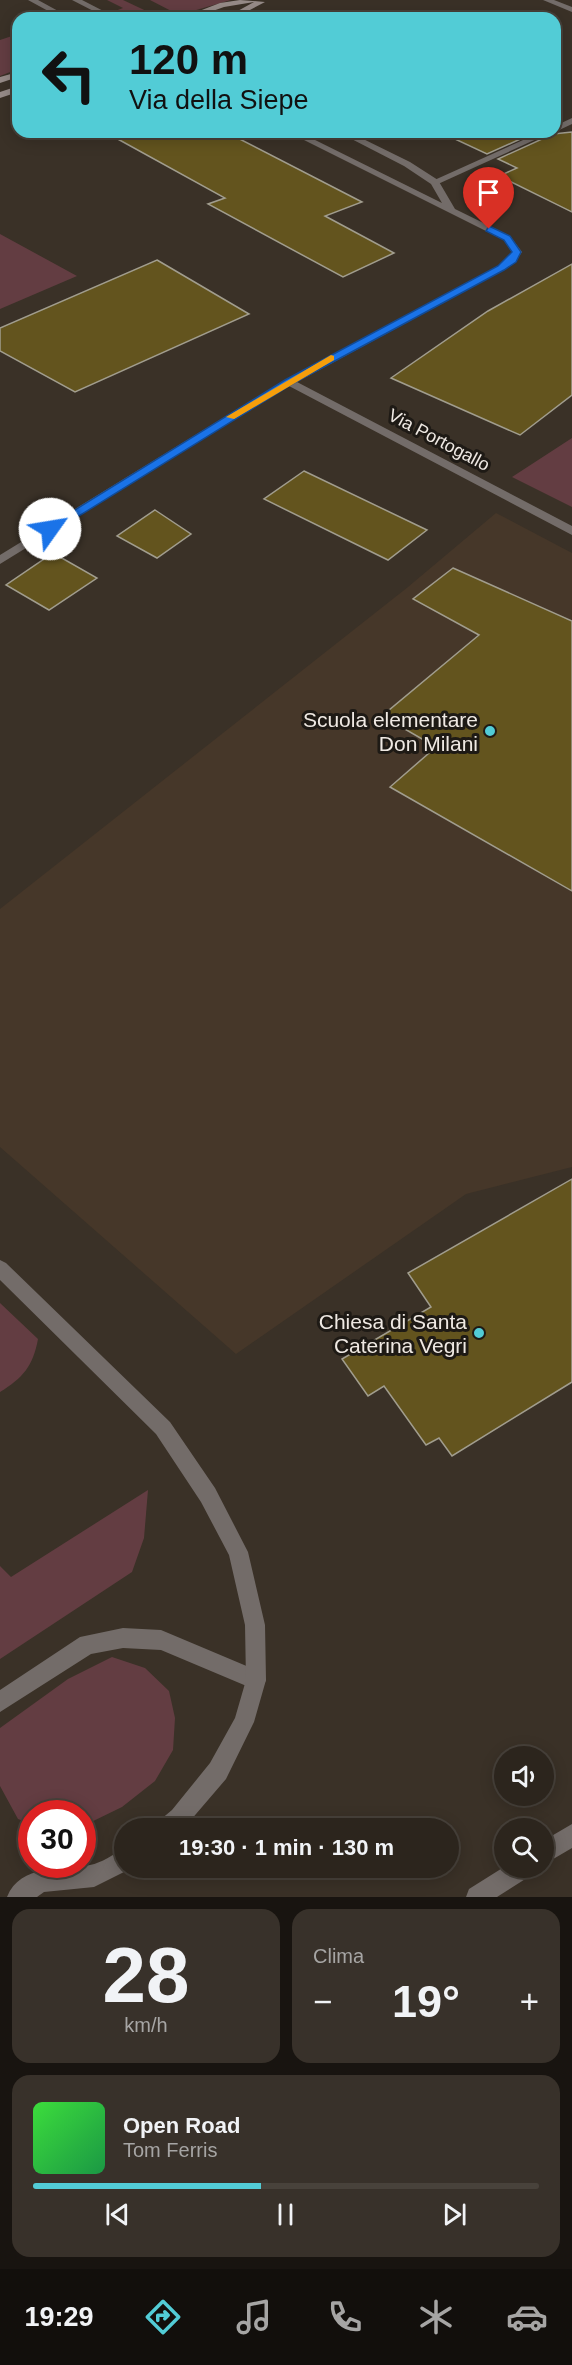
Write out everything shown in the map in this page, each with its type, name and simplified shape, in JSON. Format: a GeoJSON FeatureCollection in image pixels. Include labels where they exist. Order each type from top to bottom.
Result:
{"type":"FeatureCollection","features":[{"type":"Feature","properties":{"kind":"street"},"geometry":{"type":"LineString","coordinates":[[32,0],[55,12]]}},
{"type":"Feature","properties":{"kind":"street"},"geometry":{"type":"LineString","coordinates":[[76,0],[101,12]]}},
{"type":"Feature","properties":{"kind":"street"},"geometry":{"type":"LineString","coordinates":[[203,12],[223,5],[255,0]]}},
{"type":"Feature","properties":{"kind":"street"},"geometry":{"type":"LineString","coordinates":[[245,12],[265,0]]}},
{"type":"Feature","properties":{"kind":"street"},"geometry":{"type":"LineString","coordinates":[[547,0],[572,10]]}},
{"type":"Feature","properties":{"kind":"street"},"geometry":{"type":"LineString","coordinates":[[0,560],[289,382],[501,268],[512,260],[517,252],[507,238],[452,211],[393,170],[347,147],[314,138]]}},
{"type":"Feature","properties":{"kind":"street"},"geometry":{"type":"LineString","coordinates":[[344,138],[347,147],[393,170],[435,182],[534,138]]}},
{"type":"Feature","properties":{"kind":"street"},"geometry":{"type":"LineString","coordinates":[[435,182],[452,211]]}},
{"type":"Feature","properties":{"kind":"street","name":"Via Portogallo"},"geometry":{"type":"LineString","coordinates":[[289,382],[572,531]]}},
{"type":"Feature","properties":{"kind":"street"},"geometry":{"type":"LineString","coordinates":[[0,1268],[163,1428],[208,1495],[238,1552],[255,1625],[256,1680],[244,1722],[218,1771],[180,1818]]}},
{"type":"Feature","properties":{"kind":"street"},"geometry":{"type":"LineString","coordinates":[[0,1702],[87,1644],[123,1638],[161,1640],[256,1680]]}},
{"type":"Feature","properties":{"kind":"street"},"geometry":{"type":"LineString","coordinates":[[554,1847],[572,1835]]}},
{"type":"Feature","properties":{"kind":"street"},"geometry":{"type":"LineString","coordinates":[[18,1897],[40,1881],[94,1876],[114,1865]]}},
{"type":"Feature","properties":{"kind":"street"},"geometry":{"type":"LineString","coordinates":[[477,1897],[506,1878]]}},
{"type":"Feature","properties":{"kind":"shaded area"},"geometry":{"type":"Polygon","coordinates":[[[107,0],[123,0],[148,12],[113,12],[123,8],[107,0]]]}},
{"type":"Feature","properties":{"kind":"shaded area"},"geometry":{"type":"Polygon","coordinates":[[[150,0],[231,0],[189,12],[173,12],[150,0]]]}},
{"type":"Feature","properties":{"kind":"shaded area"},"geometry":{"type":"Polygon","coordinates":[[[12,36],[12,71],[0,76],[0,40],[12,36]]]}},
{"type":"Feature","properties":{"kind":"shaded area"},"geometry":{"type":"Polygon","coordinates":[[[0,234],[77,276],[0,309],[0,234]]]}},
{"type":"Feature","properties":{"kind":"shaded area"},"geometry":{"type":"Polygon","coordinates":[[[572,438],[572,507],[512,477],[572,438]]]}},
{"type":"Feature","properties":{"kind":"shaded area"},"geometry":{"type":"Polygon","coordinates":[[[496,513],[572,553],[572,1167],[466,1194],[236,1354],[0,1147],[0,909],[408,587],[496,513]]]}},
{"type":"Feature","properties":{"kind":"shaded area"},"geometry":{"type":"Polygon","coordinates":[[[0,1303],[38,1339],[33,1357],[26,1370],[15,1382],[0,1392],[0,1303]]]}},
{"type":"Feature","properties":{"kind":"shaded area"},"geometry":{"type":"Polygon","coordinates":[[[148,1490],[144,1538],[132,1572],[0,1659],[0,1566],[11,1577],[148,1490]]]}},
{"type":"Feature","properties":{"kind":"shaded area"},"geometry":{"type":"Polygon","coordinates":[[[112,1657],[145,1668],[169,1691],[175,1718],[173,1750],[155,1781],[122,1807],[96,1820],[96,1800],[18,1800],[18,1819],[0,1786],[0,1728],[68,1679],[112,1657]]]}},
{"type":"Feature","properties":{"kind":"building"},"geometry":{"type":"Polygon","coordinates":[[[572,132],[572,212],[499,176],[517,168],[498,159],[544,138],[561,138],[561,133],[572,132]]]}},
{"type":"Feature","properties":{"kind":"building"},"geometry":{"type":"Polygon","coordinates":[[[116,138],[238,138],[362,202],[325,216],[394,253],[343,277],[208,204],[225,198],[116,138]]]}},
{"type":"Feature","properties":{"kind":"building"},"geometry":{"type":"Polygon","coordinates":[[[453,138],[523,138],[487,154],[453,138]]]}},
{"type":"Feature","properties":{"kind":"building"},"geometry":{"type":"Polygon","coordinates":[[[157,260],[249,314],[75,392],[0,351],[0,328],[157,260]]]}},
{"type":"Feature","properties":{"kind":"building"},"geometry":{"type":"Polygon","coordinates":[[[572,264],[572,395],[520,435],[391,378],[488,311],[572,264]]]}},
{"type":"Feature","properties":{"kind":"building"},"geometry":{"type":"Polygon","coordinates":[[[304,471],[427,530],[388,560],[264,499],[304,471]]]}},
{"type":"Feature","properties":{"kind":"building"},"geometry":{"type":"Polygon","coordinates":[[[155,510],[191,534],[157,558],[117,536],[155,510]]]}},
{"type":"Feature","properties":{"kind":"building"},"geometry":{"type":"Polygon","coordinates":[[[53,553],[97,578],[49,610],[6,585],[53,553]]]}},
{"type":"Feature","properties":{"kind":"building","name":"Scuola elementare Don Milani"},"geometry":{"type":"Polygon","coordinates":[[[453,568],[572,621],[572,891],[390,787],[436,747],[382,716],[479,635],[413,599],[453,568]]]}},
{"type":"Feature","properties":{"kind":"building","name":"Chiesa di Santa Caterina Vegri"},"geometry":{"type":"Polygon","coordinates":[[[572,1179],[572,1382],[452,1456],[439,1438],[426,1445],[384,1386],[368,1396],[342,1359],[431,1307],[408,1273],[572,1179]]]}},
{"type":"Feature","properties":{"kind":"slow traffic"},"geometry":{"type":"LineString","coordinates":[[231,417],[331,358]]}},
{"type":"Feature","properties":{"kind":"place","name":"Scuola elementare Don Milani"},"geometry":{"type":"Point","coordinates":[490,731]}},
{"type":"Feature","properties":{"kind":"place","name":"Chiesa di Santa Caterina Vegri"},"geometry":{"type":"Point","coordinates":[479,1333]}},
{"type":"Feature","properties":{"kind":"route"},"geometry":{"type":"LineString","coordinates":[[50,529],[289,382],[365,339],[501,268],[512,260],[517,252],[507,238],[489,229]]}}]}
